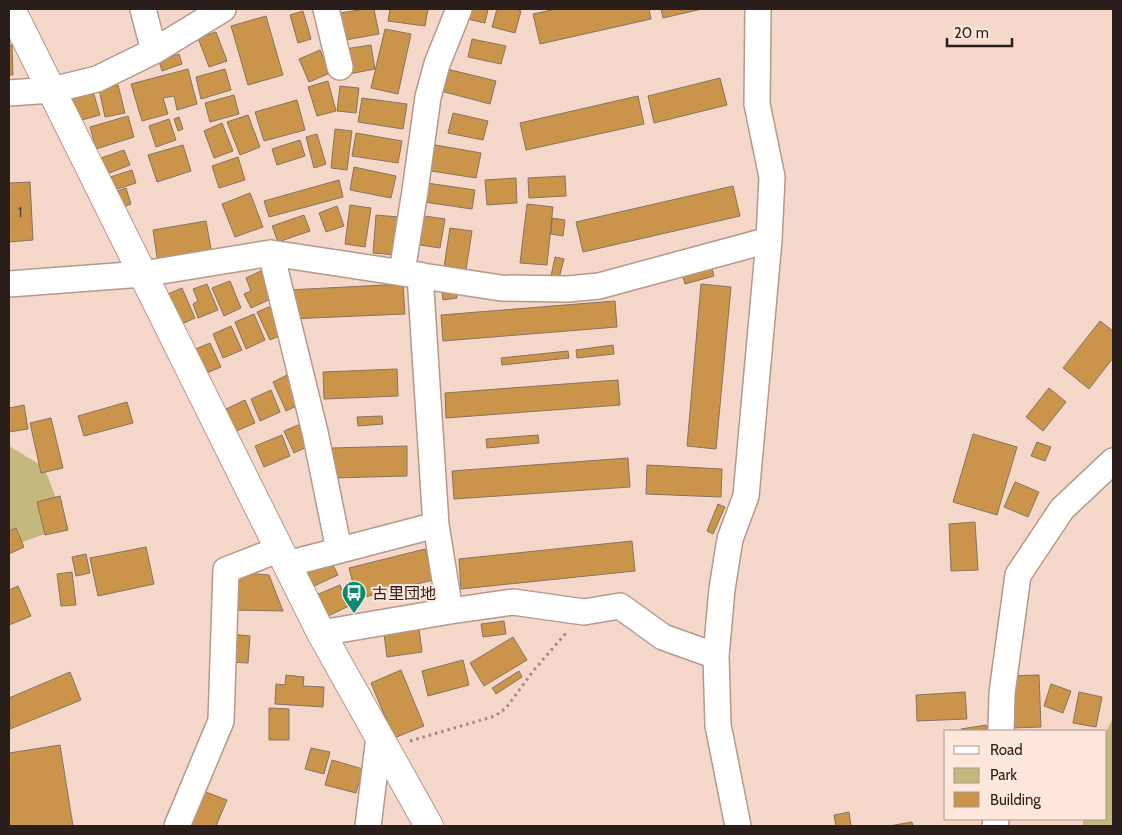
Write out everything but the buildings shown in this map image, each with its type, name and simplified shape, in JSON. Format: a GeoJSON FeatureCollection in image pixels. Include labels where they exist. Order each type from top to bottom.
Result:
{"type":"FeatureCollection","features":[{"type":"Feature","properties":{"kind":"street"},"geometry":{"type":"LineString","coordinates":[[11,9],[321,633],[429,826]]}},
{"type":"Feature","properties":{"kind":"street"},"geometry":{"type":"LineString","coordinates":[[143,9],[154,51]]}},
{"type":"Feature","properties":{"kind":"street"},"geometry":{"type":"LineString","coordinates":[[9,92],[52,90],[96,79],[154,51],[223,9]]}},
{"type":"Feature","properties":{"kind":"street"},"geometry":{"type":"LineString","coordinates":[[326,9],[340,67]]}},
{"type":"Feature","properties":{"kind":"street"},"geometry":{"type":"LineString","coordinates":[[450,611],[436,525],[411,273],[415,191],[428,97],[437,64],[459,9]]}},
{"type":"Feature","properties":{"kind":"street"},"geometry":{"type":"LineString","coordinates":[[738,826],[718,725],[716,656],[722,589],[730,539],[746,496],[769,240],[772,177],[757,104],[758,9]]}},
{"type":"Feature","properties":{"kind":"street"},"geometry":{"type":"LineString","coordinates":[[9,284],[143,274],[272,253],[501,288],[568,289],[599,286],[769,240]]}},
{"type":"Feature","properties":{"kind":"street"},"geometry":{"type":"LineString","coordinates":[[272,253],[315,432],[339,550]]}},
{"type":"Feature","properties":{"kind":"street"},"geometry":{"type":"LineString","coordinates":[[1001,730],[1002,693],[1018,575],[1062,509],[1113,461]]}},
{"type":"Feature","properties":{"kind":"street"},"geometry":{"type":"LineString","coordinates":[[177,826],[221,721],[226,570],[283,557],[339,550],[436,525]]}},
{"type":"Feature","properties":{"kind":"street"},"geometry":{"type":"LineString","coordinates":[[321,633],[513,602],[584,612],[620,606],[662,637],[716,656]]}},
{"type":"Feature","properties":{"kind":"street"},"geometry":{"type":"LineString","coordinates":[[368,826],[382,742]]}},
{"type":"Feature","properties":{"kind":"path"},"geometry":{"type":"LineString","coordinates":[[382,742],[494,716],[506,708],[534,670],[584,612]]}},
{"type":"Feature","properties":{"kind":"green space"},"geometry":{"type":"Polygon","coordinates":[[[9,446],[44,467],[67,526],[9,547],[9,446]]]}},
{"type":"Feature","properties":{"kind":"green space"},"geometry":{"type":"Polygon","coordinates":[[[1113,718],[1113,826],[1083,826],[1083,820],[1107,820],[1107,730],[1113,718]]]}},
{"type":"Feature","properties":{"kind":"place","name":"古里団地"},"geometry":{"type":"Point","coordinates":[354,614]}}]}
